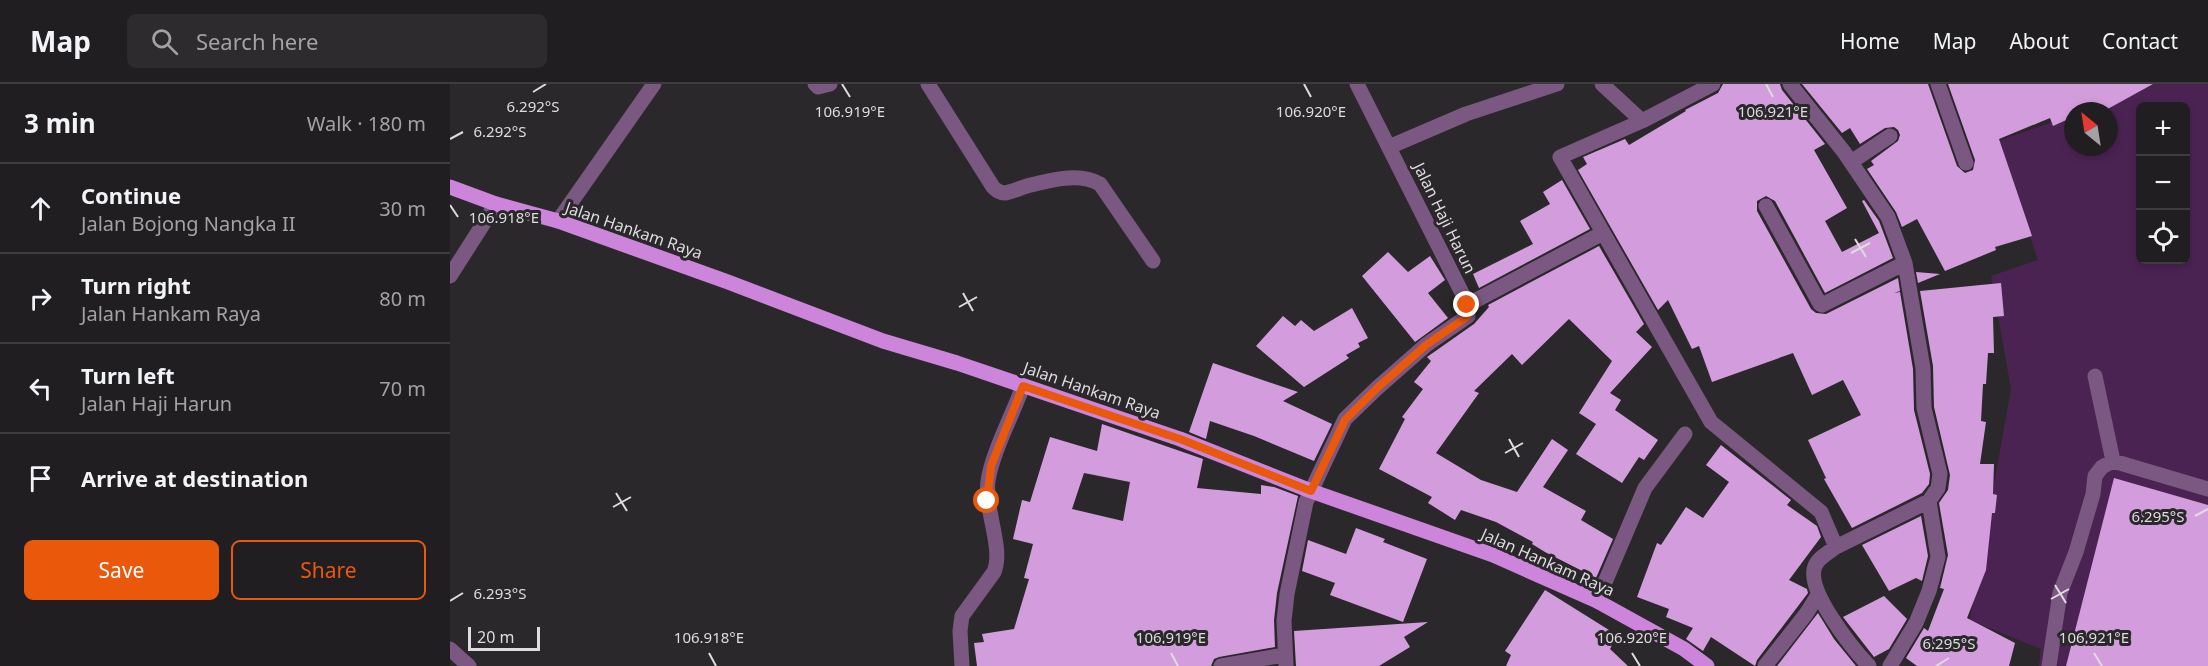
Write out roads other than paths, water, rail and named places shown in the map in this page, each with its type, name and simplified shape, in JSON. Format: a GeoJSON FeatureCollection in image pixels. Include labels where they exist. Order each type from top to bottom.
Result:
{"type":"FeatureCollection","features":[{"type":"Feature","properties":{"kind":"main road","name":"Jalan Hankam Raya"},"geometry":{"type":"LineString","coordinates":[[450,187],[496,204],[558,221],[883,341],[1180,439],[1311,491],[1400,520],[1493,555],[1597,601],[1684,650],[1707,666]]}},
{"type":"Feature","properties":{"kind":"street"},"geometry":{"type":"LineString","coordinates":[[558,221],[654,84]]}},
{"type":"Feature","properties":{"kind":"street"},"geometry":{"type":"LineString","coordinates":[[815,84],[818,87],[830,84]]}},
{"type":"Feature","properties":{"kind":"street"},"geometry":{"type":"LineString","coordinates":[[928,84],[998,192],[1004,193],[1076,177],[1091,179],[1100,184],[1153,261]]}},
{"type":"Feature","properties":{"kind":"street","name":"Jalan Haji Harun"},"geometry":{"type":"LineString","coordinates":[[1357,84],[1467,305]]}},
{"type":"Feature","properties":{"kind":"street"},"geometry":{"type":"LineString","coordinates":[[1389,147],[1466,114],[1557,84]]}},
{"type":"Feature","properties":{"kind":"street"},"geometry":{"type":"LineString","coordinates":[[1602,84],[1642,121]]}},
{"type":"Feature","properties":{"kind":"street"},"geometry":{"type":"LineString","coordinates":[[1713,84],[1642,121],[1560,157],[1711,422],[1821,512],[1836,547]]}},
{"type":"Feature","properties":{"kind":"street"},"geometry":{"type":"LineString","coordinates":[[1790,84],[1851,162],[1888,217],[1905,263],[1923,368],[1924,408],[1940,474],[1938,488],[1929,501],[1836,547],[1822,557],[1815,566],[1813,575],[1816,597],[1869,666]]}},
{"type":"Feature","properties":{"kind":"street"},"geometry":{"type":"LineString","coordinates":[[1938,84],[1966,162]]}},
{"type":"Feature","properties":{"kind":"street"},"geometry":{"type":"LineString","coordinates":[[1851,162],[1890,136]]}},
{"type":"Feature","properties":{"kind":"street"},"geometry":{"type":"LineString","coordinates":[[450,276],[496,204]]}},
{"type":"Feature","properties":{"kind":"street"},"geometry":{"type":"LineString","coordinates":[[1766,206],[1822,305],[1905,263]]}},
{"type":"Feature","properties":{"kind":"street"},"geometry":{"type":"LineString","coordinates":[[1221,666],[1285,660],[1284,621],[1287,594],[1306,502],[1345,420],[1426,345],[1468,316],[1467,305],[1603,233]]}},
{"type":"Feature","properties":{"kind":"street"},"geometry":{"type":"LineString","coordinates":[[2095,376],[2112,461]]}},
{"type":"Feature","properties":{"kind":"street"},"geometry":{"type":"LineString","coordinates":[[962,666],[960,631],[962,616],[994,572],[997,564],[987,501],[991,466],[1023,386]]}},
{"type":"Feature","properties":{"kind":"street"},"geometry":{"type":"LineString","coordinates":[[1597,601],[1645,488],[1685,434]]}},
{"type":"Feature","properties":{"kind":"street"},"geometry":{"type":"LineString","coordinates":[[2049,666],[2060,593],[2076,552],[2093,494],[2095,476],[2102,467],[2112,461],[2208,489]]}},
{"type":"Feature","properties":{"kind":"street"},"geometry":{"type":"LineString","coordinates":[[1890,666],[1916,622],[1929,591],[1938,557],[1929,501]]}},
{"type":"Feature","properties":{"kind":"street"},"geometry":{"type":"LineString","coordinates":[[1766,666],[1806,614],[1816,597]]}},
{"type":"Feature","properties":{"kind":"street"},"geometry":{"type":"LineString","coordinates":[[450,649],[469,666]]}}]}
